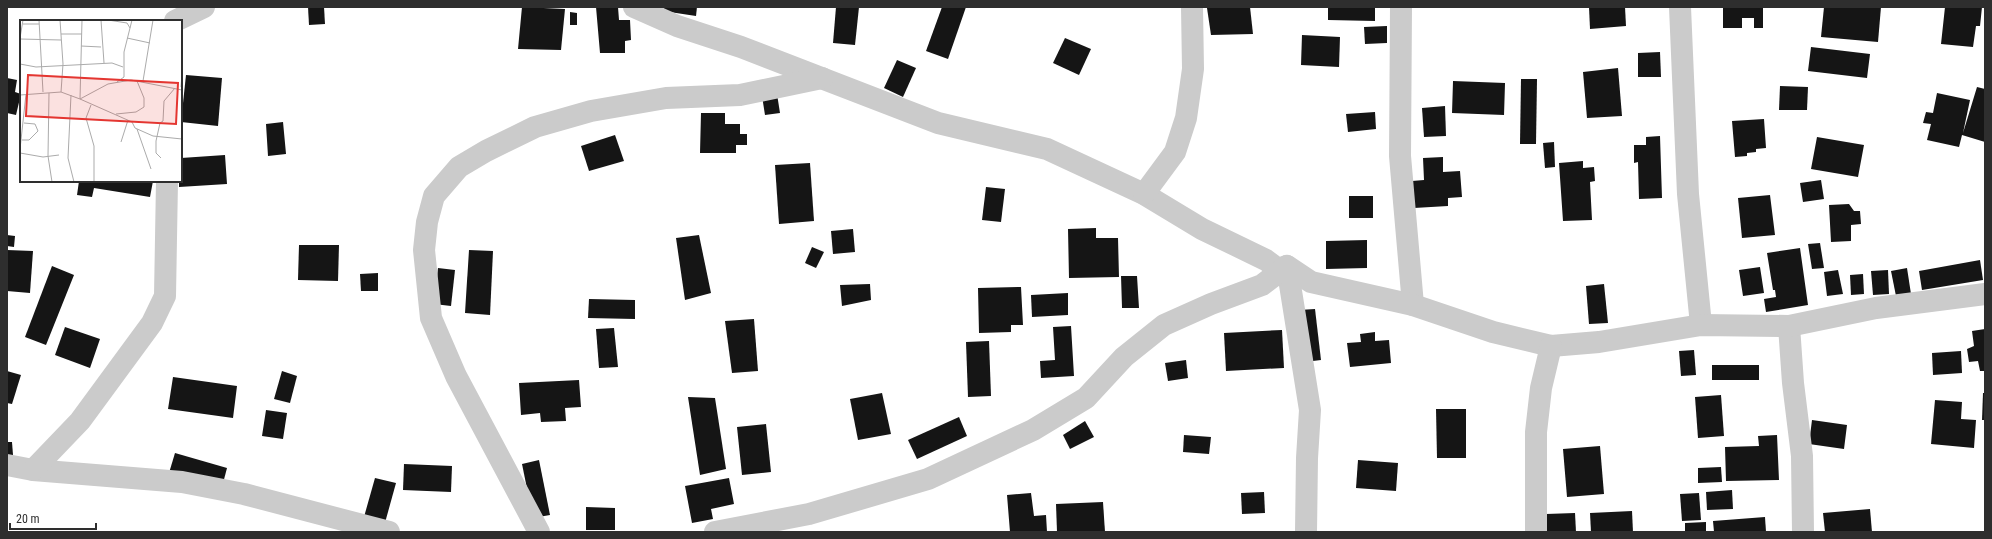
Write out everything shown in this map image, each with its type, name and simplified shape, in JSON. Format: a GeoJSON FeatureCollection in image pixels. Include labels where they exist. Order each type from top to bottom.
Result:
{"type":"FeatureCollection","features":[{"type":"Feature","properties":{"kind":"street"},"geometry":{"type":"LineString","coordinates":[[177,20],[204,7]]}},
{"type":"Feature","properties":{"kind":"street"},"geometry":{"type":"LineString","coordinates":[[1144,194],[1176,152],[1186,118],[1193,70],[1192,7]]}},
{"type":"Feature","properties":{"kind":"street"},"geometry":{"type":"LineString","coordinates":[[1401,7],[1400,149],[1413,305]]}},
{"type":"Feature","properties":{"kind":"street"},"geometry":{"type":"LineString","coordinates":[[1680,7],[1688,194],[1701,325]]}},
{"type":"Feature","properties":{"kind":"street"},"geometry":{"type":"LineString","coordinates":[[637,8],[677,26],[741,47],[938,122],[1047,149],[1144,194],[1202,229],[1266,260],[1278,269],[1287,266]]}},
{"type":"Feature","properties":{"kind":"street"},"geometry":{"type":"LineString","coordinates":[[539,532],[456,376],[431,318],[424,250],[427,222],[434,196],[459,167],[486,151],[535,127],[598,109],[666,98],[740,95],[822,78]]}},
{"type":"Feature","properties":{"kind":"street"},"geometry":{"type":"LineString","coordinates":[[32,470],[80,421],[152,323],[165,296],[167,182]]}},
{"type":"Feature","properties":{"kind":"street"},"geometry":{"type":"LineString","coordinates":[[1287,266],[1310,282],[1413,305],[1493,332],[1551,346],[1599,342],[1701,325],[1788,326],[1876,308],[1985,294]]}},
{"type":"Feature","properties":{"kind":"street"},"geometry":{"type":"LineString","coordinates":[[715,532],[809,514],[928,479],[1033,430],[1086,398],[1124,357],[1164,325],[1211,304],[1262,285],[1287,266]]}},
{"type":"Feature","properties":{"kind":"street"},"geometry":{"type":"LineString","coordinates":[[1287,266],[1310,410],[1307,458],[1306,532]]}},
{"type":"Feature","properties":{"kind":"street"},"geometry":{"type":"LineString","coordinates":[[1788,326],[1802,456],[1803,532]]}},
{"type":"Feature","properties":{"kind":"street"},"geometry":{"type":"LineString","coordinates":[[1536,532],[1536,432],[1541,388],[1551,346]]}},
{"type":"Feature","properties":{"kind":"street"},"geometry":{"type":"LineString","coordinates":[[7,465],[32,470],[182,482],[244,494],[389,532]]}},
{"type":"Feature","properties":{"kind":"street"},"geometry":{"type":"LineString","coordinates":[[794,532],[809,514]]}},
{"type":"Feature","properties":{"kind":"building"},"geometry":{"type":"Polygon","coordinates":[[[308,7],[324,7],[325,24],[309,25],[308,7]]]}},
{"type":"Feature","properties":{"kind":"building"},"geometry":{"type":"Polygon","coordinates":[[[522,7],[565,9],[561,50],[518,49],[522,7]]]}},
{"type":"Feature","properties":{"kind":"building"},"geometry":{"type":"Polygon","coordinates":[[[596,7],[618,7],[619,20],[630,20],[631,40],[625,41],[625,53],[600,53],[596,7]]]}},
{"type":"Feature","properties":{"kind":"building"},"geometry":{"type":"Polygon","coordinates":[[[664,7],[697,7],[696,16],[663,11],[664,7]]]}},
{"type":"Feature","properties":{"kind":"building"},"geometry":{"type":"Polygon","coordinates":[[[836,7],[859,7],[855,45],[833,43],[836,7]]]}},
{"type":"Feature","properties":{"kind":"building"},"geometry":{"type":"Polygon","coordinates":[[[942,7],[966,7],[948,59],[926,51],[942,7]]]}},
{"type":"Feature","properties":{"kind":"building"},"geometry":{"type":"Polygon","coordinates":[[[1250,7],[1253,34],[1211,35],[1207,8],[1250,7]]]}},
{"type":"Feature","properties":{"kind":"building"},"geometry":{"type":"Polygon","coordinates":[[[1328,7],[1375,7],[1375,21],[1328,20],[1328,7]]]}},
{"type":"Feature","properties":{"kind":"building"},"geometry":{"type":"Polygon","coordinates":[[[1589,7],[1625,7],[1626,26],[1590,29],[1589,7]]]}},
{"type":"Feature","properties":{"kind":"building"},"geometry":{"type":"Polygon","coordinates":[[[1723,7],[1763,7],[1763,28],[1754,28],[1754,18],[1742,18],[1742,28],[1723,28],[1723,7]]]}},
{"type":"Feature","properties":{"kind":"building"},"geometry":{"type":"Polygon","coordinates":[[[1824,7],[1881,7],[1878,42],[1821,37],[1824,7]]]}},
{"type":"Feature","properties":{"kind":"building"},"geometry":{"type":"Polygon","coordinates":[[[1945,7],[1982,7],[1980,26],[1976,26],[1973,47],[1941,44],[1945,7]]]}},
{"type":"Feature","properties":{"kind":"building"},"geometry":{"type":"Polygon","coordinates":[[[570,12],[577,13],[577,25],[570,25],[570,12]]]}},
{"type":"Feature","properties":{"kind":"building"},"geometry":{"type":"Polygon","coordinates":[[[1387,26],[1387,43],[1365,44],[1364,27],[1387,26]]]}},
{"type":"Feature","properties":{"kind":"building"},"geometry":{"type":"Polygon","coordinates":[[[1302,35],[1340,37],[1339,67],[1301,65],[1302,35]]]}},
{"type":"Feature","properties":{"kind":"building"},"geometry":{"type":"Polygon","coordinates":[[[1065,38],[1091,49],[1079,75],[1053,63],[1065,38]]]}},
{"type":"Feature","properties":{"kind":"building"},"geometry":{"type":"Polygon","coordinates":[[[1811,47],[1870,54],[1867,78],[1808,71],[1811,47]]]}},
{"type":"Feature","properties":{"kind":"building"},"geometry":{"type":"Polygon","coordinates":[[[1660,52],[1661,77],[1638,77],[1638,53],[1660,52]]]}},
{"type":"Feature","properties":{"kind":"building"},"geometry":{"type":"Polygon","coordinates":[[[897,60],[916,68],[903,97],[884,88],[897,60]]]}},
{"type":"Feature","properties":{"kind":"building"},"geometry":{"type":"Polygon","coordinates":[[[1618,68],[1622,116],[1587,118],[1583,72],[1618,68]]]}},
{"type":"Feature","properties":{"kind":"building"},"geometry":{"type":"Polygon","coordinates":[[[186,75],[222,78],[218,126],[182,122],[186,75]]]}},
{"type":"Feature","properties":{"kind":"building"},"geometry":{"type":"Polygon","coordinates":[[[7,78],[17,80],[15,92],[20,94],[20,98],[16,115],[7,113],[7,78]]]}},
{"type":"Feature","properties":{"kind":"building"},"geometry":{"type":"Polygon","coordinates":[[[1521,79],[1537,79],[1536,144],[1520,144],[1521,79]]]}},
{"type":"Feature","properties":{"kind":"building"},"geometry":{"type":"Polygon","coordinates":[[[1453,81],[1505,83],[1504,115],[1452,113],[1453,81]]]}},
{"type":"Feature","properties":{"kind":"building"},"geometry":{"type":"Polygon","coordinates":[[[1780,86],[1808,87],[1807,110],[1779,110],[1780,86]]]}},
{"type":"Feature","properties":{"kind":"building"},"geometry":{"type":"Polygon","coordinates":[[[1977,87],[1985,89],[1985,142],[1962,135],[1959,147],[1927,140],[1931,124],[1923,123],[1926,112],[1933,113],[1937,93],[1970,100],[1963,133],[1977,87]]]}},
{"type":"Feature","properties":{"kind":"building"},"geometry":{"type":"Polygon","coordinates":[[[777,94],[780,113],[765,115],[762,96],[777,94]]]}},
{"type":"Feature","properties":{"kind":"building"},"geometry":{"type":"Polygon","coordinates":[[[1445,106],[1446,136],[1424,137],[1422,108],[1445,106]]]}},
{"type":"Feature","properties":{"kind":"building"},"geometry":{"type":"Polygon","coordinates":[[[1375,112],[1376,129],[1348,132],[1346,114],[1375,112]]]}},
{"type":"Feature","properties":{"kind":"building"},"geometry":{"type":"Polygon","coordinates":[[[701,113],[725,113],[725,124],[740,124],[740,134],[747,134],[747,145],[736,145],[736,153],[700,153],[701,113]]]}},
{"type":"Feature","properties":{"kind":"building"},"geometry":{"type":"Polygon","coordinates":[[[1764,119],[1766,148],[1756,149],[1756,152],[1747,153],[1747,156],[1735,157],[1732,121],[1764,119]]]}},
{"type":"Feature","properties":{"kind":"building"},"geometry":{"type":"Polygon","coordinates":[[[283,122],[286,154],[268,156],[266,124],[283,122]]]}},
{"type":"Feature","properties":{"kind":"building"},"geometry":{"type":"Polygon","coordinates":[[[615,135],[624,161],[589,171],[581,146],[615,135]]]}},
{"type":"Feature","properties":{"kind":"building"},"geometry":{"type":"Polygon","coordinates":[[[1660,136],[1662,198],[1639,199],[1638,162],[1634,163],[1634,145],[1646,145],[1646,137],[1660,136]]]}},
{"type":"Feature","properties":{"kind":"building"},"geometry":{"type":"Polygon","coordinates":[[[1817,137],[1864,145],[1858,177],[1811,169],[1817,137]]]}},
{"type":"Feature","properties":{"kind":"building"},"geometry":{"type":"Polygon","coordinates":[[[1554,142],[1555,167],[1545,168],[1543,143],[1554,142]]]}},
{"type":"Feature","properties":{"kind":"building"},"geometry":{"type":"Polygon","coordinates":[[[225,155],[227,184],[179,187],[179,182],[182,182],[182,158],[225,155]]]}},
{"type":"Feature","properties":{"kind":"building"},"geometry":{"type":"Polygon","coordinates":[[[1443,157],[1443,172],[1460,171],[1462,197],[1448,198],[1448,206],[1414,208],[1412,181],[1424,180],[1423,158],[1443,157]]]}},
{"type":"Feature","properties":{"kind":"building"},"geometry":{"type":"Polygon","coordinates":[[[1583,161],[1583,168],[1594,167],[1595,181],[1590,182],[1592,220],[1563,221],[1559,163],[1583,161]]]}},
{"type":"Feature","properties":{"kind":"building"},"geometry":{"type":"Polygon","coordinates":[[[810,163],[814,221],[779,224],[775,165],[810,163]]]}},
{"type":"Feature","properties":{"kind":"building"},"geometry":{"type":"Polygon","coordinates":[[[1821,180],[1824,199],[1803,202],[1800,183],[1821,180]]]}},
{"type":"Feature","properties":{"kind":"building"},"geometry":{"type":"Polygon","coordinates":[[[79,182],[153,182],[150,197],[94,188],[92,197],[77,195],[79,182]]]}},
{"type":"Feature","properties":{"kind":"building"},"geometry":{"type":"Polygon","coordinates":[[[986,187],[1005,189],[1001,222],[982,220],[986,187]]]}},
{"type":"Feature","properties":{"kind":"building"},"geometry":{"type":"Polygon","coordinates":[[[1770,195],[1775,235],[1742,238],[1738,198],[1770,195]]]}},
{"type":"Feature","properties":{"kind":"building"},"geometry":{"type":"Polygon","coordinates":[[[1349,196],[1373,196],[1373,218],[1349,218],[1349,196]]]}},
{"type":"Feature","properties":{"kind":"building"},"geometry":{"type":"Polygon","coordinates":[[[1849,204],[1854,211],[1860,211],[1861,224],[1851,225],[1851,241],[1831,242],[1829,205],[1849,204]]]}},
{"type":"Feature","properties":{"kind":"building"},"geometry":{"type":"Polygon","coordinates":[[[1096,228],[1096,238],[1118,238],[1119,277],[1069,278],[1068,229],[1096,228]]]}},
{"type":"Feature","properties":{"kind":"building"},"geometry":{"type":"Polygon","coordinates":[[[853,229],[855,252],[833,254],[831,231],[853,229]]]}},
{"type":"Feature","properties":{"kind":"building"},"geometry":{"type":"Polygon","coordinates":[[[7,235],[15,236],[14,247],[7,246],[7,235]]]}},
{"type":"Feature","properties":{"kind":"building"},"geometry":{"type":"Polygon","coordinates":[[[699,235],[711,293],[685,300],[676,238],[699,235]]]}},
{"type":"Feature","properties":{"kind":"building"},"geometry":{"type":"Polygon","coordinates":[[[1367,240],[1367,268],[1326,269],[1326,241],[1367,240]]]}},
{"type":"Feature","properties":{"kind":"building"},"geometry":{"type":"Polygon","coordinates":[[[1820,243],[1824,268],[1812,269],[1808,244],[1820,243]]]}},
{"type":"Feature","properties":{"kind":"building"},"geometry":{"type":"Polygon","coordinates":[[[299,245],[339,245],[338,281],[298,280],[299,245]]]}},
{"type":"Feature","properties":{"kind":"building"},"geometry":{"type":"Polygon","coordinates":[[[812,247],[824,252],[816,268],[805,263],[812,247]]]}},
{"type":"Feature","properties":{"kind":"building"},"geometry":{"type":"Polygon","coordinates":[[[1800,248],[1808,305],[1766,312],[1764,299],[1776,297],[1775,290],[1773,290],[1767,253],[1800,248]]]}},
{"type":"Feature","properties":{"kind":"building"},"geometry":{"type":"Polygon","coordinates":[[[7,250],[33,251],[30,293],[7,291],[7,250]]]}},
{"type":"Feature","properties":{"kind":"building"},"geometry":{"type":"Polygon","coordinates":[[[469,250],[493,251],[490,315],[465,313],[469,250]]]}},
{"type":"Feature","properties":{"kind":"building"},"geometry":{"type":"Polygon","coordinates":[[[1980,260],[1983,280],[1922,290],[1919,271],[1980,260]]]}},
{"type":"Feature","properties":{"kind":"building"},"geometry":{"type":"Polygon","coordinates":[[[52,266],[74,275],[46,345],[25,337],[52,266]]]}},
{"type":"Feature","properties":{"kind":"building"},"geometry":{"type":"Polygon","coordinates":[[[1760,267],[1764,293],[1743,296],[1739,270],[1760,267]]]}},
{"type":"Feature","properties":{"kind":"building"},"geometry":{"type":"Polygon","coordinates":[[[438,268],[455,270],[451,306],[434,304],[438,268]]]}},
{"type":"Feature","properties":{"kind":"building"},"geometry":{"type":"Polygon","coordinates":[[[1907,268],[1911,294],[1896,296],[1891,271],[1907,268]]]}},
{"type":"Feature","properties":{"kind":"building"},"geometry":{"type":"Polygon","coordinates":[[[1838,270],[1843,294],[1827,296],[1824,272],[1838,270]]]}},
{"type":"Feature","properties":{"kind":"building"},"geometry":{"type":"Polygon","coordinates":[[[1888,270],[1889,294],[1873,295],[1871,271],[1888,270]]]}},
{"type":"Feature","properties":{"kind":"building"},"geometry":{"type":"Polygon","coordinates":[[[378,273],[378,291],[361,291],[360,274],[378,273]]]}},
{"type":"Feature","properties":{"kind":"building"},"geometry":{"type":"Polygon","coordinates":[[[1863,274],[1864,294],[1851,295],[1850,275],[1863,274]]]}},
{"type":"Feature","properties":{"kind":"building"},"geometry":{"type":"Polygon","coordinates":[[[1121,276],[1137,276],[1139,308],[1122,308],[1121,276]]]}},
{"type":"Feature","properties":{"kind":"building"},"geometry":{"type":"Polygon","coordinates":[[[870,284],[871,300],[842,306],[840,285],[870,284]]]}},
{"type":"Feature","properties":{"kind":"building"},"geometry":{"type":"Polygon","coordinates":[[[1604,284],[1608,323],[1589,324],[1586,286],[1604,284]]]}},
{"type":"Feature","properties":{"kind":"building"},"geometry":{"type":"Polygon","coordinates":[[[1021,287],[1023,325],[1011,325],[1011,332],[979,333],[978,288],[1021,287]]]}},
{"type":"Feature","properties":{"kind":"building"},"geometry":{"type":"Polygon","coordinates":[[[1068,293],[1068,315],[1032,317],[1031,295],[1068,293]]]}},
{"type":"Feature","properties":{"kind":"building"},"geometry":{"type":"Polygon","coordinates":[[[589,299],[635,300],[635,319],[588,318],[589,299]]]}},
{"type":"Feature","properties":{"kind":"building"},"geometry":{"type":"Polygon","coordinates":[[[1315,309],[1321,360],[1305,362],[1299,310],[1315,309]]]}},
{"type":"Feature","properties":{"kind":"building"},"geometry":{"type":"Polygon","coordinates":[[[754,319],[758,371],[732,373],[725,321],[754,319]]]}},
{"type":"Feature","properties":{"kind":"building"},"geometry":{"type":"Polygon","coordinates":[[[1071,326],[1074,376],[1041,378],[1040,361],[1055,360],[1053,327],[1071,326]]]}},
{"type":"Feature","properties":{"kind":"building"},"geometry":{"type":"Polygon","coordinates":[[[65,327],[100,339],[90,368],[55,355],[65,327]]]}},
{"type":"Feature","properties":{"kind":"building"},"geometry":{"type":"Polygon","coordinates":[[[614,328],[618,367],[599,368],[596,329],[614,328]]]}},
{"type":"Feature","properties":{"kind":"building"},"geometry":{"type":"Polygon","coordinates":[[[1985,329],[1985,371],[1980,371],[1978,361],[1969,362],[1967,349],[1974,346],[1972,331],[1985,329]]]}},
{"type":"Feature","properties":{"kind":"building"},"geometry":{"type":"Polygon","coordinates":[[[1282,330],[1284,368],[1226,371],[1224,333],[1282,330]]]}},
{"type":"Feature","properties":{"kind":"building"},"geometry":{"type":"Polygon","coordinates":[[[1375,332],[1375,341],[1389,340],[1391,363],[1350,367],[1347,343],[1361,342],[1360,334],[1375,332]]]}},
{"type":"Feature","properties":{"kind":"building"},"geometry":{"type":"Polygon","coordinates":[[[989,341],[991,396],[968,397],[966,342],[989,341]]]}},
{"type":"Feature","properties":{"kind":"building"},"geometry":{"type":"Polygon","coordinates":[[[1694,350],[1696,375],[1681,376],[1679,351],[1694,350]]]}},
{"type":"Feature","properties":{"kind":"building"},"geometry":{"type":"Polygon","coordinates":[[[1961,351],[1962,373],[1933,375],[1932,353],[1961,351]]]}},
{"type":"Feature","properties":{"kind":"building"},"geometry":{"type":"Polygon","coordinates":[[[1186,360],[1188,378],[1168,381],[1165,363],[1186,360]]]}},
{"type":"Feature","properties":{"kind":"building"},"geometry":{"type":"Polygon","coordinates":[[[1712,365],[1759,365],[1759,380],[1712,380],[1712,365]]]}},
{"type":"Feature","properties":{"kind":"building"},"geometry":{"type":"Polygon","coordinates":[[[7,371],[21,375],[12,404],[7,403],[7,371]]]}},
{"type":"Feature","properties":{"kind":"building"},"geometry":{"type":"Polygon","coordinates":[[[282,371],[297,376],[290,403],[274,399],[282,371]]]}},
{"type":"Feature","properties":{"kind":"building"},"geometry":{"type":"Polygon","coordinates":[[[173,377],[237,386],[233,418],[168,409],[173,377]]]}},
{"type":"Feature","properties":{"kind":"building"},"geometry":{"type":"Polygon","coordinates":[[[579,380],[581,407],[565,408],[566,421],[541,422],[540,413],[521,415],[519,383],[579,380]]]}},
{"type":"Feature","properties":{"kind":"building"},"geometry":{"type":"Polygon","coordinates":[[[882,393],[891,434],[858,440],[850,399],[882,393]]]}},
{"type":"Feature","properties":{"kind":"building"},"geometry":{"type":"Polygon","coordinates":[[[1983,393],[1985,393],[1985,420],[1982,420],[1983,393]]]}},
{"type":"Feature","properties":{"kind":"building"},"geometry":{"type":"Polygon","coordinates":[[[1721,395],[1724,436],[1698,438],[1695,397],[1721,395]]]}},
{"type":"Feature","properties":{"kind":"building"},"geometry":{"type":"Polygon","coordinates":[[[688,397],[715,398],[726,469],[700,475],[688,397]]]}},
{"type":"Feature","properties":{"kind":"building"},"geometry":{"type":"Polygon","coordinates":[[[1935,400],[1962,402],[1961,419],[1976,420],[1974,448],[1931,444],[1935,400]]]}},
{"type":"Feature","properties":{"kind":"building"},"geometry":{"type":"Polygon","coordinates":[[[1436,409],[1466,409],[1466,458],[1437,458],[1436,409]]]}},
{"type":"Feature","properties":{"kind":"building"},"geometry":{"type":"Polygon","coordinates":[[[266,410],[287,413],[283,439],[262,436],[266,410]]]}},
{"type":"Feature","properties":{"kind":"building"},"geometry":{"type":"Polygon","coordinates":[[[959,417],[967,436],[917,459],[908,440],[959,417]]]}},
{"type":"Feature","properties":{"kind":"building"},"geometry":{"type":"Polygon","coordinates":[[[1812,420],[1847,425],[1844,449],[1809,444],[1812,420]]]}},
{"type":"Feature","properties":{"kind":"building"},"geometry":{"type":"Polygon","coordinates":[[[1085,421],[1094,437],[1070,449],[1063,435],[1085,421]]]}},
{"type":"Feature","properties":{"kind":"building"},"geometry":{"type":"Polygon","coordinates":[[[766,424],[771,472],[742,475],[737,427],[766,424]]]}},
{"type":"Feature","properties":{"kind":"building"},"geometry":{"type":"Polygon","coordinates":[[[1184,435],[1211,437],[1209,454],[1183,452],[1184,435]]]}},
{"type":"Feature","properties":{"kind":"building"},"geometry":{"type":"Polygon","coordinates":[[[1777,435],[1779,480],[1726,481],[1725,447],[1759,446],[1758,436],[1777,435]]]}},
{"type":"Feature","properties":{"kind":"building"},"geometry":{"type":"Polygon","coordinates":[[[7,442],[12,442],[13,455],[7,456],[7,442]]]}},
{"type":"Feature","properties":{"kind":"building"},"geometry":{"type":"Polygon","coordinates":[[[1600,446],[1604,494],[1567,497],[1563,449],[1600,446]]]}},
{"type":"Feature","properties":{"kind":"building"},"geometry":{"type":"Polygon","coordinates":[[[175,453],[227,468],[222,487],[169,473],[175,453]]]}},
{"type":"Feature","properties":{"kind":"building"},"geometry":{"type":"Polygon","coordinates":[[[539,460],[550,515],[533,518],[522,464],[539,460]]]}},
{"type":"Feature","properties":{"kind":"building"},"geometry":{"type":"Polygon","coordinates":[[[1358,460],[1398,463],[1396,491],[1356,488],[1358,460]]]}},
{"type":"Feature","properties":{"kind":"building"},"geometry":{"type":"Polygon","coordinates":[[[404,464],[452,466],[451,492],[403,490],[404,464]]]}},
{"type":"Feature","properties":{"kind":"building"},"geometry":{"type":"Polygon","coordinates":[[[1721,467],[1722,482],[1698,483],[1698,468],[1721,467]]]}},
{"type":"Feature","properties":{"kind":"building"},"geometry":{"type":"Polygon","coordinates":[[[375,478],[396,483],[383,530],[362,524],[375,478]]]}},
{"type":"Feature","properties":{"kind":"building"},"geometry":{"type":"Polygon","coordinates":[[[729,478],[734,504],[711,509],[713,519],[692,523],[685,486],[729,478]]]}},
{"type":"Feature","properties":{"kind":"building"},"geometry":{"type":"Polygon","coordinates":[[[1732,490],[1733,509],[1707,510],[1706,492],[1732,490]]]}},
{"type":"Feature","properties":{"kind":"building"},"geometry":{"type":"Polygon","coordinates":[[[1264,492],[1265,513],[1242,514],[1241,493],[1264,492]]]}},
{"type":"Feature","properties":{"kind":"building"},"geometry":{"type":"Polygon","coordinates":[[[1031,493],[1034,516],[1046,515],[1047,532],[1010,532],[1007,495],[1031,493]]]}},
{"type":"Feature","properties":{"kind":"building"},"geometry":{"type":"Polygon","coordinates":[[[1699,493],[1701,520],[1682,521],[1680,494],[1699,493]]]}},
{"type":"Feature","properties":{"kind":"building"},"geometry":{"type":"Polygon","coordinates":[[[1103,502],[1105,532],[1057,532],[1056,504],[1103,502]]]}},
{"type":"Feature","properties":{"kind":"building"},"geometry":{"type":"Polygon","coordinates":[[[586,507],[615,508],[615,530],[586,530],[586,507]]]}},
{"type":"Feature","properties":{"kind":"building"},"geometry":{"type":"Polygon","coordinates":[[[1870,509],[1872,532],[1825,532],[1823,513],[1870,509]]]}},
{"type":"Feature","properties":{"kind":"building"},"geometry":{"type":"Polygon","coordinates":[[[1632,511],[1633,532],[1591,532],[1590,513],[1632,511]]]}},
{"type":"Feature","properties":{"kind":"building"},"geometry":{"type":"Polygon","coordinates":[[[1575,513],[1576,532],[1547,532],[1546,514],[1575,513]]]}},
{"type":"Feature","properties":{"kind":"building"},"geometry":{"type":"Polygon","coordinates":[[[1765,517],[1766,532],[1714,532],[1713,521],[1765,517]]]}},
{"type":"Feature","properties":{"kind":"building"},"geometry":{"type":"Polygon","coordinates":[[[1706,522],[1706,532],[1685,532],[1685,523],[1706,522]]]}}]}
